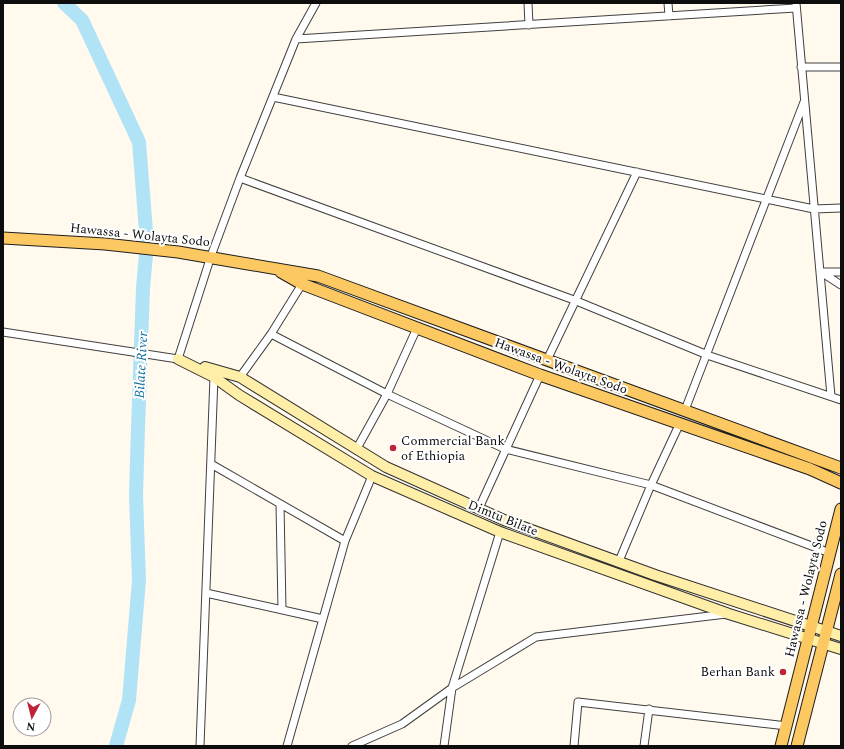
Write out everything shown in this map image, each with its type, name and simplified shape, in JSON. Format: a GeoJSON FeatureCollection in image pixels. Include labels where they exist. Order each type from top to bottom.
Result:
{"type":"FeatureCollection","features":[{"type":"Feature","properties":{"kind":"main road","name":"Hawassa - Wolayta Sodo"},"geometry":{"type":"LineString","coordinates":[[3,238],[105,244],[178,252],[211,256],[318,276],[841,468]]}},
{"type":"Feature","properties":{"kind":"main road","name":"Hawassa - Wolayta Sodo"},"geometry":{"type":"LineString","coordinates":[[274,268],[302,284],[416,328],[540,375],[810,469],[841,483]]}},
{"type":"Feature","properties":{"kind":"main road"},"geometry":{"type":"LineString","coordinates":[[416,328],[422,314]]}},
{"type":"Feature","properties":{"kind":"main road","name":"Dimtu Bilate"},"geometry":{"type":"LineString","coordinates":[[178,359],[214,377],[239,395],[372,476],[500,532],[729,614],[841,649]]}},
{"type":"Feature","properties":{"kind":"main road"},"geometry":{"type":"LineString","coordinates":[[178,359],[240,377],[356,450],[386,467],[504,520],[810,627],[841,636]]}},
{"type":"Feature","properties":{"kind":"main road"},"geometry":{"type":"LineString","coordinates":[[540,375],[547,360]]}},
{"type":"Feature","properties":{"kind":"main road"},"geometry":{"type":"LineString","coordinates":[[680,424],[686,410]]}},
{"type":"Feature","properties":{"kind":"main road","name":"Hawassa - Wolayta Sodo"},"geometry":{"type":"LineString","coordinates":[[781,746],[841,509]]}},
{"type":"Feature","properties":{"kind":"main road"},"geometry":{"type":"LineString","coordinates":[[797,746],[841,574]]}},
{"type":"Feature","properties":{"kind":"street"},"geometry":{"type":"LineString","coordinates":[[3,332],[178,359],[211,256],[240,178],[296,39],[316,3]]}},
{"type":"Feature","properties":{"kind":"street"},"geometry":{"type":"LineString","coordinates":[[528,3],[529,24]]}},
{"type":"Feature","properties":{"kind":"street"},"geometry":{"type":"LineString","coordinates":[[668,3],[669,16]]}},
{"type":"Feature","properties":{"kind":"street"},"geometry":{"type":"LineString","coordinates":[[296,39],[669,16],[796,5],[831,396]]}},
{"type":"Feature","properties":{"kind":"street"},"geometry":{"type":"LineString","coordinates":[[801,67],[841,67]]}},
{"type":"Feature","properties":{"kind":"street"},"geometry":{"type":"LineString","coordinates":[[273,97],[814,209],[841,208]]}},
{"type":"Feature","properties":{"kind":"street"},"geometry":{"type":"LineString","coordinates":[[686,410],[804,101]]}},
{"type":"Feature","properties":{"kind":"street"},"geometry":{"type":"LineString","coordinates":[[547,360],[574,300],[637,172]]}},
{"type":"Feature","properties":{"kind":"street"},"geometry":{"type":"LineString","coordinates":[[240,178],[574,300],[707,354],[841,400]]}},
{"type":"Feature","properties":{"kind":"street"},"geometry":{"type":"LineString","coordinates":[[821,272],[841,272]]}},
{"type":"Feature","properties":{"kind":"street"},"geometry":{"type":"LineString","coordinates":[[821,272],[841,285]]}},
{"type":"Feature","properties":{"kind":"street"},"geometry":{"type":"LineString","coordinates":[[240,377],[271,334],[302,284]]}},
{"type":"Feature","properties":{"kind":"street"},"geometry":{"type":"LineString","coordinates":[[356,450],[387,394],[416,328]]}},
{"type":"Feature","properties":{"kind":"street"},"geometry":{"type":"LineString","coordinates":[[271,334],[387,394],[505,449],[651,485],[830,553]]}},
{"type":"Feature","properties":{"kind":"street"},"geometry":{"type":"LineString","coordinates":[[479,508],[540,375]]}},
{"type":"Feature","properties":{"kind":"street"},"geometry":{"type":"LineString","coordinates":[[200,746],[214,377]]}},
{"type":"Feature","properties":{"kind":"street"},"geometry":{"type":"LineString","coordinates":[[619,561],[651,485],[680,424]]}},
{"type":"Feature","properties":{"kind":"street"},"geometry":{"type":"LineString","coordinates":[[211,464],[345,541]]}},
{"type":"Feature","properties":{"kind":"street"},"geometry":{"type":"LineString","coordinates":[[288,746],[345,541],[372,476]]}},
{"type":"Feature","properties":{"kind":"street"},"geometry":{"type":"LineString","coordinates":[[280,504],[282,610]]}},
{"type":"Feature","properties":{"kind":"street"},"geometry":{"type":"LineString","coordinates":[[444,746],[452,688],[500,532]]}},
{"type":"Feature","properties":{"kind":"street"},"geometry":{"type":"LineString","coordinates":[[206,593],[323,618]]}},
{"type":"Feature","properties":{"kind":"street"},"geometry":{"type":"LineString","coordinates":[[352,746],[402,724],[452,688],[536,637],[729,614]]}},
{"type":"Feature","properties":{"kind":"street"},"geometry":{"type":"LineString","coordinates":[[574,746],[578,702],[786,726]]}},
{"type":"Feature","properties":{"kind":"street"},"geometry":{"type":"LineString","coordinates":[[644,746],[649,709]]}},
{"type":"Feature","properties":{"kind":"waterway","name":"Bilate River"},"geometry":{"type":"LineString","coordinates":[[64,3],[82,20],[139,142],[147,244],[143,288],[136,495],[139,580],[129,700],[116,746]]}},
{"type":"Feature","properties":{"kind":"place","name":"Commercial Bank of Ethiopia"},"geometry":{"type":"Point","coordinates":[393,448]}},
{"type":"Feature","properties":{"kind":"place","name":"Berhan Bank"},"geometry":{"type":"Point","coordinates":[783,672]}}]}
